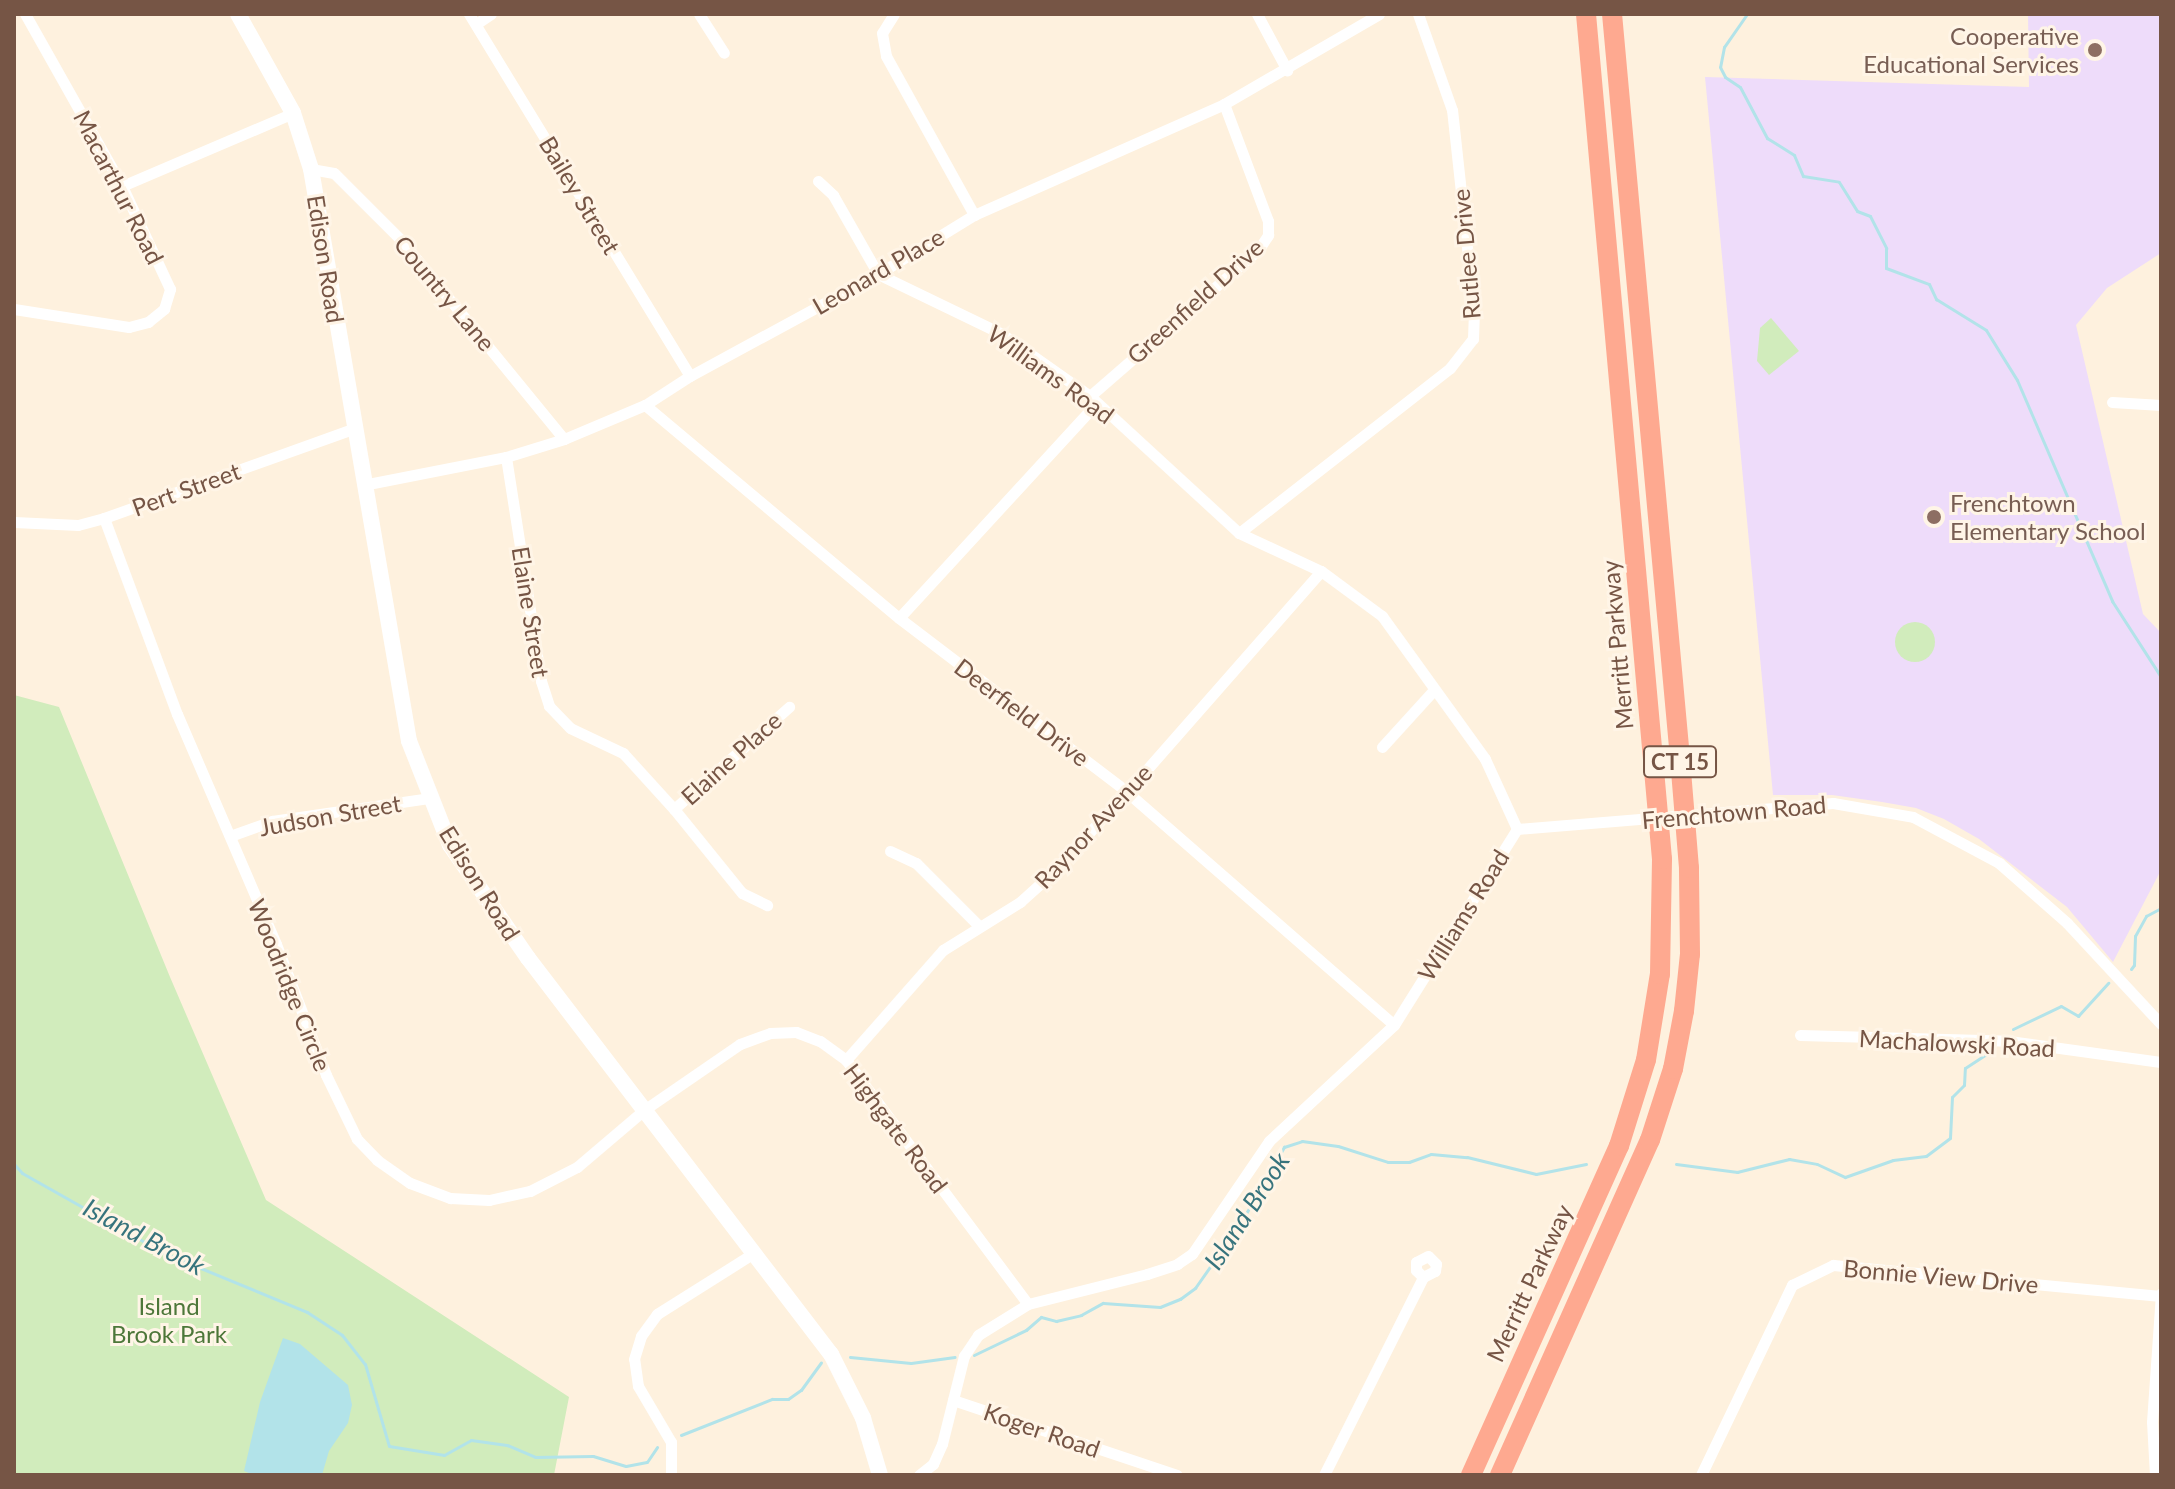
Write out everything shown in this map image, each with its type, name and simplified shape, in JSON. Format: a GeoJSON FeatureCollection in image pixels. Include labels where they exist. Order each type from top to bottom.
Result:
{"type":"FeatureCollection","features":[{"type":"Feature","properties":{"kind":"highway","name":"Merritt Parkway"},"geometry":{"type":"LineString","coordinates":[[1471,1475],[1619,1146],[1646,1060],[1660,974],[1664,905],[1661,846],[1586,14]]}},
{"type":"Feature","properties":{"kind":"highway","name":"CT 15"},"geometry":{"type":"LineString","coordinates":[[1500,1475],[1650,1140],[1673,1069],[1684,1011],[1690,954],[1689,868],[1680,758],[1612,14]]}},
{"type":"Feature","properties":{"kind":"street","name":"Macarthur Road"},"geometry":{"type":"LineString","coordinates":[[14,309],[129,327],[148,322],[164,309],[170,289],[122,186],[25,14]]}},
{"type":"Feature","properties":{"kind":"street","name":"Edison Road"},"geometry":{"type":"LineString","coordinates":[[238,14],[293,113],[311,169],[353,429],[409,741],[450,845],[485,898],[843,1375],[863,1418],[880,1475]]}},
{"type":"Feature","properties":{"kind":"street"},"geometry":{"type":"LineString","coordinates":[[472,19],[491,14]]}},
{"type":"Feature","properties":{"kind":"street"},"geometry":{"type":"LineString","coordinates":[[699,14],[724,53]]}},
{"type":"Feature","properties":{"kind":"street"},"geometry":{"type":"LineString","coordinates":[[894,14],[882,33],[886,56],[974,215]]}},
{"type":"Feature","properties":{"kind":"street"},"geometry":{"type":"LineString","coordinates":[[1257,14],[1287,70]]}},
{"type":"Feature","properties":{"kind":"street","name":"Leonard Place"},"geometry":{"type":"LineString","coordinates":[[363,485],[506,457],[564,439],[645,405],[690,376],[878,274],[974,215],[1224,104],[1379,14]]}},
{"type":"Feature","properties":{"kind":"street","name":"Rutlee Drive"},"geometry":{"type":"LineString","coordinates":[[1239,533],[1450,368],[1473,339],[1474,312],[1452,110],[1418,14]]}},
{"type":"Feature","properties":{"kind":"street","name":"Bailey Street"},"geometry":{"type":"LineString","coordinates":[[472,19],[690,376]]}},
{"type":"Feature","properties":{"kind":"street","name":"Greenfield Drive"},"geometry":{"type":"LineString","coordinates":[[899,618],[1094,400],[1259,249],[1268,235],[1268,221],[1224,104]]}},
{"type":"Feature","properties":{"kind":"street"},"geometry":{"type":"LineString","coordinates":[[122,186],[293,113]]}},
{"type":"Feature","properties":{"kind":"street","name":"Country Lane"},"geometry":{"type":"LineString","coordinates":[[311,169],[334,173],[401,240],[564,439]]}},
{"type":"Feature","properties":{"kind":"street"},"geometry":{"type":"LineString","coordinates":[[818,181],[833,195],[878,274]]}},
{"type":"Feature","properties":{"kind":"street","name":"Williams Road"},"geometry":{"type":"LineString","coordinates":[[878,274],[1002,334],[1094,400],[1239,533],[1321,571],[1382,616],[1433,691],[1485,759],[1517,829],[1394,1025],[1269,1141],[1192,1254],[1177,1264],[1147,1274],[1028,1304],[1002,1318],[970,1345],[942,1444],[933,1464],[919,1475]]}},
{"type":"Feature","properties":{"kind":"street"},"geometry":{"type":"LineString","coordinates":[[2112,402],[2161,405]]}},
{"type":"Feature","properties":{"kind":"street","name":"Deerfield Drive"},"geometry":{"type":"LineString","coordinates":[[645,405],[899,618],[1127,792],[1394,1025]]}},
{"type":"Feature","properties":{"kind":"street","name":"Pert Street"},"geometry":{"type":"LineString","coordinates":[[14,522],[78,525],[104,518],[353,429]]}},
{"type":"Feature","properties":{"kind":"street","name":"Elaine Street"},"geometry":{"type":"LineString","coordinates":[[506,457],[541,681],[549,706],[570,728],[623,753],[674,809],[742,893],[767,905]]}},
{"type":"Feature","properties":{"kind":"street","name":"Woodridge Circle"},"geometry":{"type":"LineString","coordinates":[[104,518],[177,714],[230,836],[326,1075],[357,1139],[377,1160],[410,1183],[450,1198],[489,1200],[530,1191],[577,1167],[644,1110]]}},
{"type":"Feature","properties":{"kind":"street","name":"Raynor Avenue"},"geometry":{"type":"LineString","coordinates":[[846,1060],[943,950],[1020,902],[1047,878],[1127,792],[1321,571]]}},
{"type":"Feature","properties":{"kind":"street"},"geometry":{"type":"LineString","coordinates":[[1382,747],[1433,691]]}},
{"type":"Feature","properties":{"kind":"street","name":"Elaine Place"},"geometry":{"type":"LineString","coordinates":[[674,809],[789,707]]}},
{"type":"Feature","properties":{"kind":"street","name":"Judson Street"},"geometry":{"type":"LineString","coordinates":[[230,836],[272,821],[430,798]]}},
{"type":"Feature","properties":{"kind":"street","name":"Frenchtown Road"},"geometry":{"type":"LineString","coordinates":[[1517,829],[1833,803],[1913,817],[1999,863],[2067,923],[2161,1024]]}},
{"type":"Feature","properties":{"kind":"street"},"geometry":{"type":"LineString","coordinates":[[890,851],[916,863],[979,926]]}},
{"type":"Feature","properties":{"kind":"street","name":"Highgate Road"},"geometry":{"type":"LineString","coordinates":[[644,1110],[740,1044],[770,1033],[796,1032],[820,1041],[846,1060],[1028,1304]]}},
{"type":"Feature","properties":{"kind":"street","name":"Machalowski Road"},"geometry":{"type":"LineString","coordinates":[[1800,1035],[2009,1041],[2161,1062]]}},
{"type":"Feature","properties":{"kind":"street"},"geometry":{"type":"LineString","coordinates":[[671,1475],[671,1442],[638,1386],[634,1359],[641,1336],[657,1314],[754,1253]]}},
{"type":"Feature","properties":{"kind":"street","name":"Bonnie View Drive"},"geometry":{"type":"LineString","coordinates":[[1701,1475],[1792,1285],[1833,1265],[2161,1295]]}},
{"type":"Feature","properties":{"kind":"street"},"geometry":{"type":"LineString","coordinates":[[1324,1475],[1423,1277]]}},
{"type":"Feature","properties":{"kind":"street"},"geometry":{"type":"LineString","coordinates":[[2155,1475],[2152,1422],[2161,1295]]}},
{"type":"Feature","properties":{"kind":"street","name":"Koger Road"},"geometry":{"type":"LineString","coordinates":[[953,1400],[1177,1475]]}},
{"type":"Feature","properties":{"kind":"shaded area","name":"Frenchtown Elementary School"},"geometry":{"type":"Polygon","coordinates":[[[2028,14],[2161,14],[2161,253],[2107,288],[2076,325],[2143,614],[2161,633],[2161,870],[2113,962],[2067,907],[1979,839],[1944,819],[1916,808],[1882,802],[1832,795],[1773,795],[1705,77],[2029,87],[2028,14]]]}},
{"type":"Feature","properties":{"kind":"green space"},"geometry":{"type":"Polygon","coordinates":[[[1771,318],[1799,351],[1769,375],[1757,361],[1760,328],[1771,318]]]}},
{"type":"Feature","properties":{"kind":"green space"},"geometry":{"type":"Polygon","coordinates":[[[1915,622],[1929,628],[1935,642],[1929,656],[1915,662],[1901,656],[1895,642],[1901,628],[1915,622]]]}},
{"type":"Feature","properties":{"kind":"green space","name":"Island Brook Park"},"geometry":{"type":"Polygon","coordinates":[[[14,695],[59,707],[266,1200],[569,1397],[554,1475],[14,1475],[14,695]]]}},
{"type":"Feature","properties":{"kind":"water"},"geometry":{"type":"Polygon","coordinates":[[[283,1338],[300,1344],[348,1385],[352,1405],[348,1423],[329,1451],[322,1475],[254,1475],[244,1471],[260,1402],[283,1338]]]}},
{"type":"Feature","properties":{"kind":"waterway"},"geometry":{"type":"LineString","coordinates":[[1747,14],[1724,47],[1720,67],[1725,77],[1740,87],[1767,138],[1794,155],[1803,176],[1839,182],[1857,211],[1870,216],[1886,248],[1886,268],[1929,284],[1936,299],[1986,330],[2017,380],[2112,601],[2161,677]]}},
{"type":"Feature","properties":{"kind":"waterway","name":"Island Brook"},"geometry":{"type":"LineString","coordinates":[[2131,969],[2134,965],[2135,936],[2146,916],[2161,908]]}},
{"type":"Feature","properties":{"kind":"waterway","name":"Island Brook"},"geometry":{"type":"LineString","coordinates":[[2013,1029],[2061,1006],[2078,1016],[2108,983]]}},
{"type":"Feature","properties":{"kind":"waterway","name":"Island Brook"},"geometry":{"type":"LineString","coordinates":[[1676,1164],[1737,1172],[1789,1159],[1817,1164],[1845,1177],[1893,1160],[1926,1156],[1950,1138],[1952,1097],[1964,1085],[1965,1068],[1991,1051]]}},
{"type":"Feature","properties":{"kind":"waterway","name":"Island Brook"},"geometry":{"type":"LineString","coordinates":[[974,1355],[1026,1330],[1041,1317],[1056,1321],[1081,1315],[1103,1303],[1160,1307],[1180,1299],[1195,1288],[1240,1224],[1284,1147],[1302,1141],[1338,1146],[1388,1162],[1409,1162],[1431,1154],[1467,1157],[1536,1174],[1586,1164]]}},
{"type":"Feature","properties":{"kind":"waterway","name":"Island Brook"},"geometry":{"type":"LineString","coordinates":[[14,1164],[22,1173],[164,1253],[307,1312],[342,1335],[365,1364],[389,1446],[444,1455],[471,1440],[507,1445],[535,1457],[593,1456],[626,1466],[647,1462],[657,1447]]}},
{"type":"Feature","properties":{"kind":"waterway","name":"Island Brook"},"geometry":{"type":"LineString","coordinates":[[850,1357],[911,1363],[955,1357]]}},
{"type":"Feature","properties":{"kind":"waterway","name":"Island Brook"},"geometry":{"type":"LineString","coordinates":[[681,1435],[772,1399],[788,1399],[801,1390],[821,1362]]}},
{"type":"Feature","properties":{"kind":"place","name":"Cooperative Educational Services"},"geometry":{"type":"Point","coordinates":[2095,50]}},
{"type":"Feature","properties":{"kind":"place","name":"Frenchtown Elementary School"},"geometry":{"type":"Point","coordinates":[1934,517]}}]}
